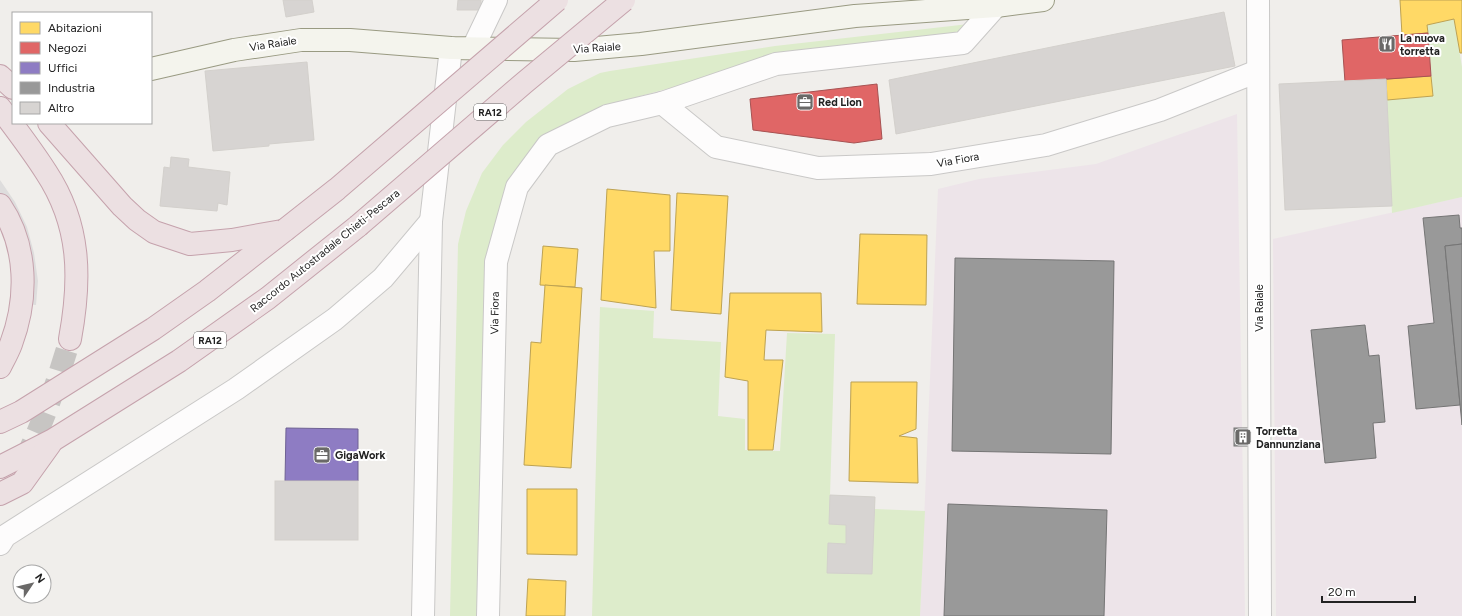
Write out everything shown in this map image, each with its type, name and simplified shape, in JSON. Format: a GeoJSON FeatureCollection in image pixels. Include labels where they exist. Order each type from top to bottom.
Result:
{"type":"FeatureCollection","features":[{"type":"Feature","properties":{"kind":"highway"},"geometry":{"type":"LineString","coordinates":[[0,422],[21,412],[153,329],[207,291],[337,189],[557,0]]}},
{"type":"Feature","properties":{"kind":"highway","name":"Raccordo Autostradale Chieti-Pescara"},"geometry":{"type":"LineString","coordinates":[[0,467],[53,440],[179,361],[268,298],[358,226],[524,83],[624,0]]}},
{"type":"Feature","properties":{"kind":"highway"},"geometry":{"type":"LineString","coordinates":[[0,76],[12,87]]}},
{"type":"Feature","properties":{"kind":"highway"},"geometry":{"type":"LineString","coordinates":[[0,108],[12,124]]}},
{"type":"Feature","properties":{"kind":"highway"},"geometry":{"type":"LineString","coordinates":[[12,124],[47,173],[62,201],[72,231],[77,266],[76,307],[70,339]]}},
{"type":"Feature","properties":{"kind":"highway"},"geometry":{"type":"LineString","coordinates":[[50,124],[122,206],[137,220],[154,232],[190,244],[232,240],[285,230]]}},
{"type":"Feature","properties":{"kind":"highway"},"geometry":{"type":"LineString","coordinates":[[0,205],[14,232],[21,256],[23,281],[22,304],[11,344],[0,367]]}},
{"type":"Feature","properties":{"kind":"highway"},"geometry":{"type":"LineString","coordinates":[[0,494],[22,483],[53,440]]}},
{"type":"Feature","properties":{"kind":"street"},"geometry":{"type":"LineString","coordinates":[[473,48],[496,0]]}},
{"type":"Feature","properties":{"kind":"street","name":"Via Raiale"},"geometry":{"type":"LineString","coordinates":[[152,69],[234,50],[301,40],[350,40],[451,48],[574,50],[641,44],[855,16],[996,6],[1043,0]]}},
{"type":"Feature","properties":{"kind":"street","name":"Via Raiale"},"geometry":{"type":"LineString","coordinates":[[1258,0],[1260,616]]}},
{"type":"Feature","properties":{"kind":"street","name":"Via Fiora"},"geometry":{"type":"LineString","coordinates":[[488,616],[496,262],[517,188],[548,146],[607,116],[662,103],[776,64],[963,43],[996,6]]}},
{"type":"Feature","properties":{"kind":"street"},"geometry":{"type":"LineString","coordinates":[[423,616],[431,221],[451,48]]}},
{"type":"Feature","properties":{"kind":"street","name":"Via Fiora"},"geometry":{"type":"LineString","coordinates":[[662,103],[716,147],[818,168],[931,164],[1046,145],[1160,110],[1258,71]]}},
{"type":"Feature","properties":{"kind":"street"},"geometry":{"type":"LineString","coordinates":[[0,544],[5,536],[236,389],[335,319],[383,278],[431,221]]}},
{"type":"Feature","properties":{"kind":"shaded area"},"geometry":{"type":"Polygon","coordinates":[[[1237,114],[1245,616],[920,616],[938,189],[979,179],[1096,164],[1237,114]]]}},
{"type":"Feature","properties":{"kind":"shaded area"},"geometry":{"type":"Polygon","coordinates":[[[1462,197],[1462,616],[1276,616],[1273,239],[1462,197]]]}},
{"type":"Feature","properties":{"kind":"green space"},"geometry":{"type":"Polygon","coordinates":[[[1454,19],[1462,67],[1462,197],[1392,213],[1387,100],[1433,96],[1427,25],[1454,19]]]}},
{"type":"Feature","properties":{"kind":"green space"},"geometry":{"type":"Polygon","coordinates":[[[969,24],[965,33],[778,59],[607,105],[544,137],[509,179],[488,257],[479,616],[450,616],[458,244],[466,211],[482,173],[503,145],[526,122],[568,89],[600,73],[775,46],[969,24]]]}},
{"type":"Feature","properties":{"kind":"green space"},"geometry":{"type":"Polygon","coordinates":[[[600,307],[654,311],[653,338],[721,342],[718,416],[745,419],[745,450],[780,451],[787,333],[835,334],[830,495],[875,497],[875,509],[925,511],[920,616],[592,616],[600,307]]]}},
{"type":"Feature","properties":{"kind":"pier"},"geometry":{"type":"Polygon","coordinates":[[[0,180],[15,202],[27,227],[34,253],[38,281],[36,305],[22,304],[11,258],[0,225],[0,180]]]}},
{"type":"Feature","properties":{"kind":"building: Abitazioni"},"geometry":{"type":"Polygon","coordinates":[[[1400,0],[1462,0],[1462,53],[1460,53],[1454,19],[1427,25],[1428,33],[1402,35],[1400,0]]]}},
{"type":"Feature","properties":{"kind":"building: Abitazioni"},"geometry":{"type":"Polygon","coordinates":[[[1431,76],[1433,96],[1387,100],[1386,79],[1431,76]]]}},
{"type":"Feature","properties":{"kind":"building: Abitazioni"},"geometry":{"type":"Polygon","coordinates":[[[607,189],[670,195],[670,251],[654,251],[656,308],[601,300],[607,189]]]}},
{"type":"Feature","properties":{"kind":"building: Abitazioni"},"geometry":{"type":"Polygon","coordinates":[[[677,193],[728,196],[721,314],[671,310],[677,193]]]}},
{"type":"Feature","properties":{"kind":"building: Abitazioni"},"geometry":{"type":"Polygon","coordinates":[[[860,234],[927,235],[926,305],[857,304],[860,234]]]}},
{"type":"Feature","properties":{"kind":"building: Abitazioni"},"geometry":{"type":"Polygon","coordinates":[[[543,246],[578,249],[575,287],[540,285],[543,246]]]}},
{"type":"Feature","properties":{"kind":"building: Abitazioni"},"geometry":{"type":"Polygon","coordinates":[[[545,285],[582,288],[571,468],[524,465],[531,342],[541,343],[545,285]]]}},
{"type":"Feature","properties":{"kind":"building: Abitazioni"},"geometry":{"type":"Polygon","coordinates":[[[730,293],[821,293],[822,332],[766,330],[764,360],[783,360],[773,450],[748,450],[748,381],[725,377],[730,293]]]}},
{"type":"Feature","properties":{"kind":"building: Abitazioni"},"geometry":{"type":"Polygon","coordinates":[[[851,382],[917,382],[916,429],[899,436],[917,438],[918,483],[849,481],[851,382]]]}},
{"type":"Feature","properties":{"kind":"building: Abitazioni"},"geometry":{"type":"Polygon","coordinates":[[[527,489],[577,489],[577,555],[527,554],[527,489]]]}},
{"type":"Feature","properties":{"kind":"building: Abitazioni"},"geometry":{"type":"Polygon","coordinates":[[[528,579],[566,581],[565,616],[526,616],[528,579]]]}},
{"type":"Feature","properties":{"kind":"building: Negozi"},"geometry":{"type":"Polygon","coordinates":[[[1428,33],[1431,76],[1345,82],[1342,40],[1428,33]]]}},
{"type":"Feature","properties":{"kind":"building: Negozi"},"geometry":{"type":"Polygon","coordinates":[[[877,84],[882,139],[854,143],[753,130],[750,99],[877,84]]]}},
{"type":"Feature","properties":{"kind":"building: Uffici","name":"GigaWork"},"geometry":{"type":"Polygon","coordinates":[[[286,428],[358,429],[358,481],[285,481],[286,428]]]}},
{"type":"Feature","properties":{"kind":"building: Industria"},"geometry":{"type":"Polygon","coordinates":[[[1459,215],[1460,228],[1462,228],[1462,244],[1445,246],[1460,405],[1416,409],[1408,326],[1434,323],[1423,218],[1459,215]]]}},
{"type":"Feature","properties":{"kind":"building: Industria"},"geometry":{"type":"Polygon","coordinates":[[[1462,244],[1462,425],[1445,246],[1462,244]]]}},
{"type":"Feature","properties":{"kind":"building: Industria"},"geometry":{"type":"Polygon","coordinates":[[[955,258],[1114,261],[1111,454],[952,451],[955,258]]]}},
{"type":"Feature","properties":{"kind":"building: Industria"},"geometry":{"type":"Polygon","coordinates":[[[1365,325],[1369,356],[1379,355],[1385,422],[1373,423],[1376,458],[1325,463],[1311,330],[1365,325]]]}},
{"type":"Feature","properties":{"kind":"building: Industria","name":"Torretta Dannunziana"},"geometry":{"type":"Polygon","coordinates":[[[1234,428],[1252,428],[1252,446],[1234,446],[1234,428]]]}},
{"type":"Feature","properties":{"kind":"building: Industria"},"geometry":{"type":"Polygon","coordinates":[[[948,504],[1107,510],[1104,616],[944,616],[948,504]]]}},
{"type":"Feature","properties":{"kind":"building: Altro"},"geometry":{"type":"Polygon","coordinates":[[[283,0],[312,0],[314,12],[286,17],[283,0]]]}},
{"type":"Feature","properties":{"kind":"building: Altro"},"geometry":{"type":"Polygon","coordinates":[[[458,0],[481,0],[481,10],[457,10],[458,0]]]}},
{"type":"Feature","properties":{"kind":"building: Altro"},"geometry":{"type":"Polygon","coordinates":[[[1224,12],[1235,66],[896,134],[889,80],[1224,12]]]}},
{"type":"Feature","properties":{"kind":"building: Altro"},"geometry":{"type":"Polygon","coordinates":[[[307,62],[314,140],[213,151],[205,71],[307,62]]]}},
{"type":"Feature","properties":{"kind":"building: Altro"},"geometry":{"type":"Polygon","coordinates":[[[1386,79],[1392,206],[1285,210],[1279,84],[1386,79]]]}},
{"type":"Feature","properties":{"kind":"building: Altro"},"geometry":{"type":"Polygon","coordinates":[[[171,157],[189,159],[188,167],[230,172],[227,205],[218,203],[217,211],[160,206],[164,167],[170,168],[171,157]]]}},
{"type":"Feature","properties":{"kind":"building: Altro"},"geometry":{"type":"Polygon","coordinates":[[[275,481],[358,481],[358,540],[275,540],[275,481]]]}},
{"type":"Feature","properties":{"kind":"building: Altro"},"geometry":{"type":"Polygon","coordinates":[[[830,495],[875,497],[872,574],[827,573],[828,543],[846,544],[846,525],[829,524],[830,495]]]}},
{"type":"Feature","properties":{"kind":"tunnel"},"geometry":{"type":"LineString","coordinates":[[23,463],[50,402],[70,339]]}},
{"type":"Feature","properties":{"kind":"place","name":"La nuova torretta"},"geometry":{"type":"Point","coordinates":[1387,44]}},
{"type":"Feature","properties":{"kind":"place","name":"Red Lion"},"geometry":{"type":"Point","coordinates":[805,102]}},
{"type":"Feature","properties":{"kind":"place","name":"Torretta Dannunziana"},"geometry":{"type":"Point","coordinates":[1243,437]}},
{"type":"Feature","properties":{"kind":"place","name":"GigaWork"},"geometry":{"type":"Point","coordinates":[322,455]}}]}
